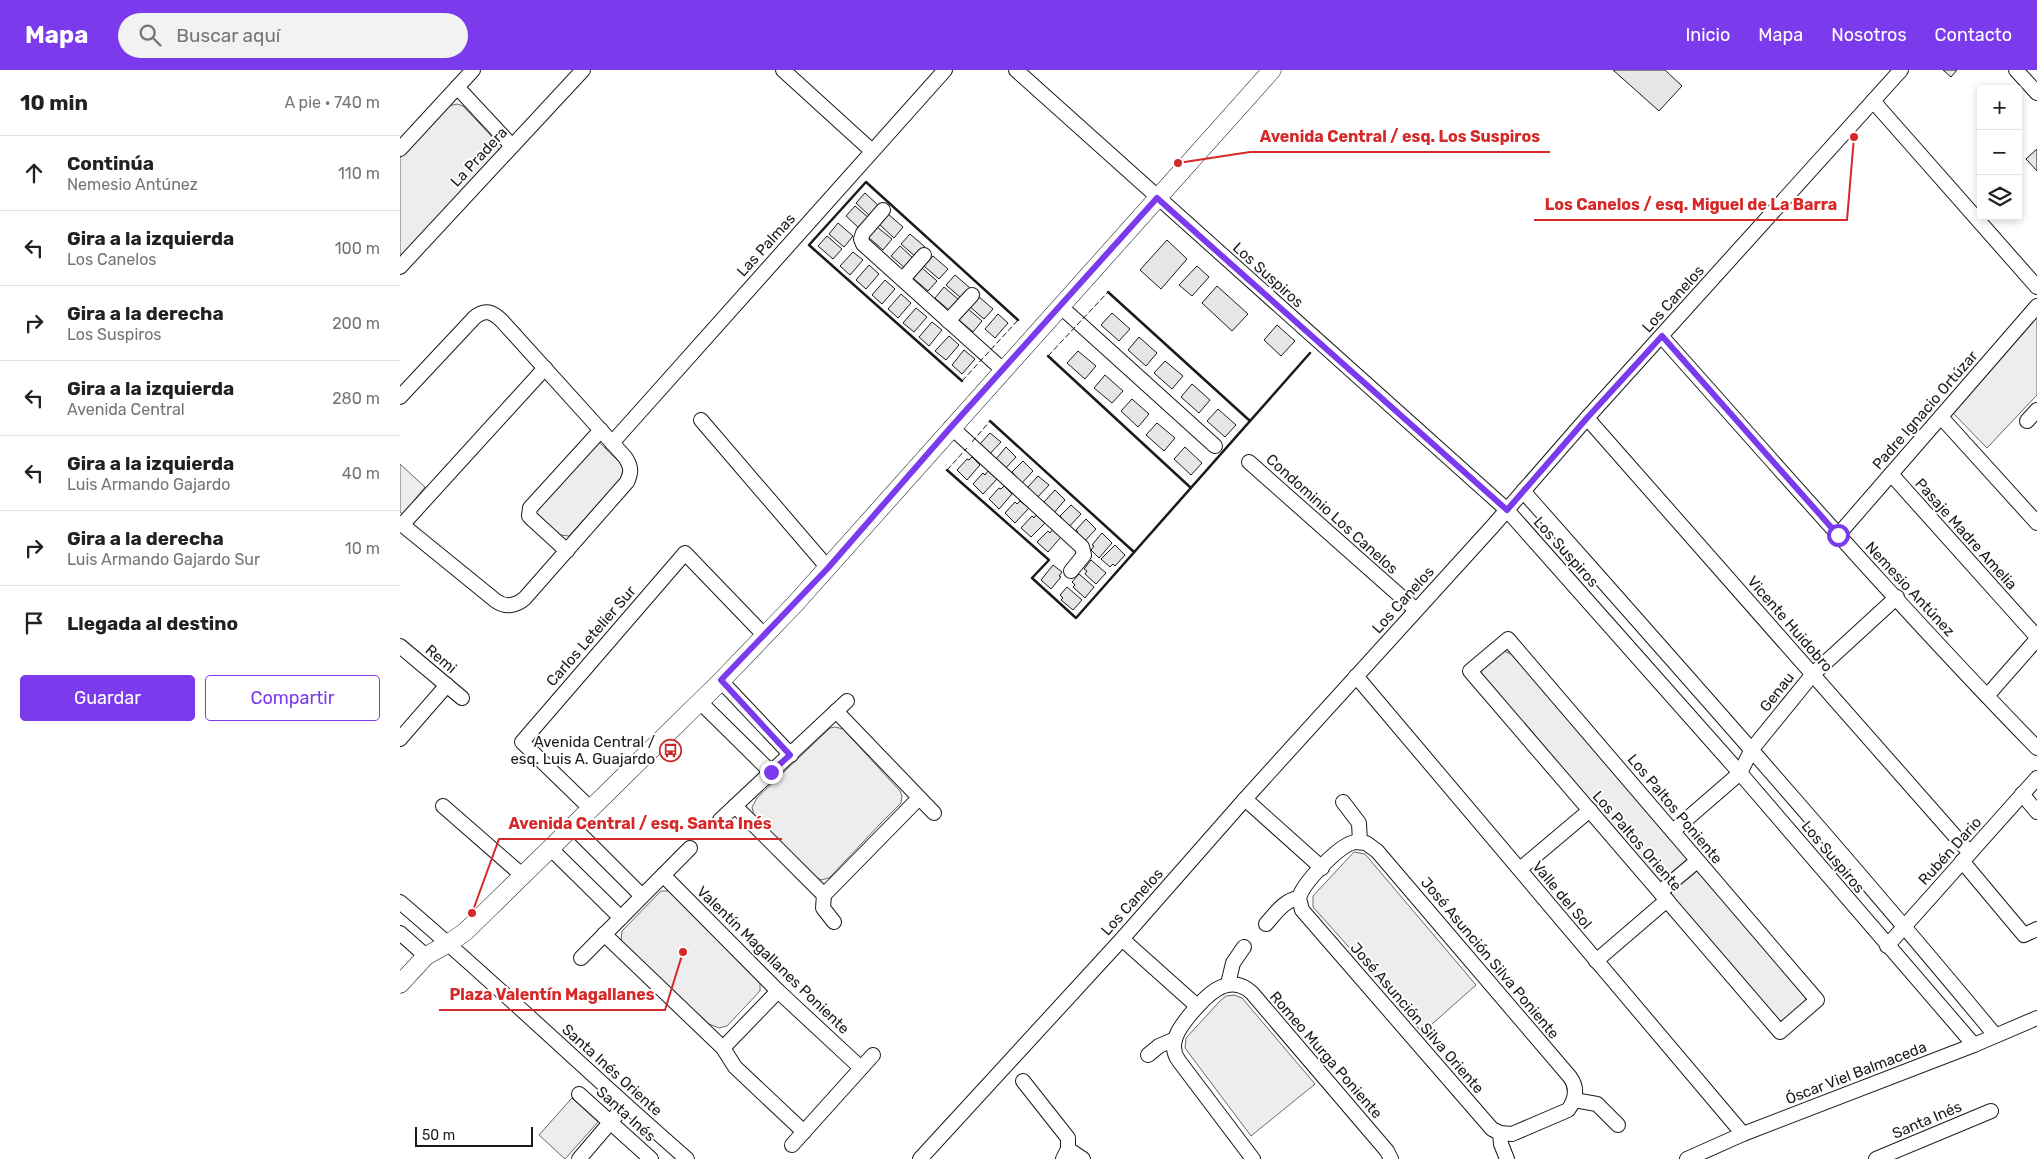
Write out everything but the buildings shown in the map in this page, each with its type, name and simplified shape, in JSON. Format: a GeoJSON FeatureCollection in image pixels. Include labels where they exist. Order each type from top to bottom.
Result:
{"type":"FeatureCollection","features":[{"type":"Feature","properties":{"kind":"street"},"geometry":{"type":"LineString","coordinates":[[400,149],[472,70]]}},
{"type":"Feature","properties":{"kind":"street","name":"La Pradera"},"geometry":{"type":"LineString","coordinates":[[400,267],[583,70]]}},
{"type":"Feature","properties":{"kind":"street"},"geometry":{"type":"LineString","coordinates":[[782,70],[872,151]]}},
{"type":"Feature","properties":{"kind":"street","name":"Las Palmas"},"geometry":{"type":"LineString","coordinates":[[612,443],[945,70]]}},
{"type":"Feature","properties":{"kind":"street","name":"Los Suspiros"},"geometry":{"type":"LineString","coordinates":[[1016,70],[1507,510],[1740,773],[1974,1045]]}},
{"type":"Feature","properties":{"kind":"street"},"geometry":{"type":"LineString","coordinates":[[400,984],[426,956],[449,944],[465,932],[764,636],[828,568],[951,427],[1272,70]]}},
{"type":"Feature","properties":{"kind":"street","name":"Los Canelos"},"geometry":{"type":"LineString","coordinates":[[928,1156],[1245,799],[1507,510],[1587,418],[1900,70]]}},
{"type":"Feature","properties":{"kind":"street"},"geometry":{"type":"LineString","coordinates":[[2016,70],[2037,93]]}},
{"type":"Feature","properties":{"kind":"street"},"geometry":{"type":"LineString","coordinates":[[457,87],[512,146]]}},
{"type":"Feature","properties":{"kind":"street"},"geometry":{"type":"LineString","coordinates":[[1873,101],[2037,287]]}},
{"type":"Feature","properties":{"kind":"street"},"geometry":{"type":"LineString","coordinates":[[883,210],[863,233],[861,239],[863,244],[1002,370]]}},
{"type":"Feature","properties":{"kind":"street"},"geometry":{"type":"LineString","coordinates":[[903,279],[924,255]]}},
{"type":"Feature","properties":{"kind":"street"},"geometry":{"type":"LineString","coordinates":[[948,321],[972,295]]}},
{"type":"Feature","properties":{"kind":"street"},"geometry":{"type":"LineString","coordinates":[[1060,306],[1215,446]]}},
{"type":"Feature","properties":{"kind":"street","name":"Padre Ignacio Ortúzar"},"geometry":{"type":"LineString","coordinates":[[1838,535],[2037,306]]}},
{"type":"Feature","properties":{"kind":"street"},"geometry":{"type":"LineString","coordinates":[[400,398],[474,318],[484,311],[491,312],[499,317],[601,430],[629,463],[631,469],[629,478],[567,551],[525,598],[517,604],[506,606],[496,601],[401,524],[545,368]]}},
{"type":"Feature","properties":{"kind":"street","name":"Nemesio Antúnez"},"geometry":{"type":"LineString","coordinates":[[1662,336],[1838,535],[1986,696],[2037,748]]}},
{"type":"Feature","properties":{"kind":"street"},"geometry":{"type":"LineString","coordinates":[[2027,421],[2037,410]]}},
{"type":"Feature","properties":{"kind":"street"},"geometry":{"type":"LineString","coordinates":[[1941,416],[2037,523]]}},
{"type":"Feature","properties":{"kind":"street","name":"Vicente Huidobro"},"geometry":{"type":"LineString","coordinates":[[1587,418],[1812,674],[2031,932]]}},
{"type":"Feature","properties":{"kind":"street"},"geometry":{"type":"LineString","coordinates":[[702,420],[828,568]]}},
{"type":"Feature","properties":{"kind":"street"},"geometry":{"type":"LineString","coordinates":[[951,427],[1082,547],[1084,555],[1071,571]]}},
{"type":"Feature","properties":{"kind":"street"},"geometry":{"type":"LineString","coordinates":[[567,551],[532,519],[528,512],[601,430]]}},
{"type":"Feature","properties":{"kind":"street","name":"Condominio Los Canelos"},"geometry":{"type":"LineString","coordinates":[[1249,462],[1416,610]]}},
{"type":"Feature","properties":{"kind":"street","name":"Pasaje Madre Amelia"},"geometry":{"type":"LineString","coordinates":[[1891,474],[2037,638]]}},
{"type":"Feature","properties":{"kind":"street","name":"Los Suspiros"},"geometry":{"type":"LineString","coordinates":[[1523,491],[1905,926],[1995,1035]]}},
{"type":"Feature","properties":{"kind":"street","name":"Carlos Letelier Sur"},"geometry":{"type":"LineString","coordinates":[[590,808],[522,742],[685,553],[764,636]]}},
{"type":"Feature","properties":{"kind":"street","name":"Genau"},"geometry":{"type":"LineString","coordinates":[[1740,773],[1752,750],[1812,674],[1897,597]]}},
{"type":"Feature","properties":{"kind":"street"},"geometry":{"type":"LineString","coordinates":[[1986,696],[2037,638]]}},
{"type":"Feature","properties":{"kind":"street","name":"Los Paltos Poniente"},"geometry":{"type":"LineString","coordinates":[[1470,671],[1508,639],[1673,831],[1817,1000],[1780,1032]]}},
{"type":"Feature","properties":{"kind":"street","name":"Remi"},"geometry":{"type":"LineString","coordinates":[[400,646],[462,698]]}},
{"type":"Feature","properties":{"kind":"street","name":"Los Paltos Oriente"},"geometry":{"type":"LineString","coordinates":[[1470,671],[1780,1032]]}},
{"type":"Feature","properties":{"kind":"street","name":"Valle del Sol"},"geometry":{"type":"LineString","coordinates":[[1356,676],[1742,1134]]}},
{"type":"Feature","properties":{"kind":"street"},"geometry":{"type":"LineString","coordinates":[[721,680],[790,755]]}},
{"type":"Feature","properties":{"kind":"street"},"geometry":{"type":"LineString","coordinates":[[400,739],[447,685]]}},
{"type":"Feature","properties":{"kind":"street"},"geometry":{"type":"LineString","coordinates":[[720,820],[847,700]]}},
{"type":"Feature","properties":{"kind":"street"},"geometry":{"type":"LineString","coordinates":[[699,701],[771,772]]}},
{"type":"Feature","properties":{"kind":"street"},"geometry":{"type":"LineString","coordinates":[[836,712],[934,813]]}},
{"type":"Feature","properties":{"kind":"street"},"geometry":{"type":"LineString","coordinates":[[1673,831],[1740,773]]}},
{"type":"Feature","properties":{"kind":"street","name":"Rubén Dario"},"geometry":{"type":"LineString","coordinates":[[1887,946],[2037,778]]}},
{"type":"Feature","properties":{"kind":"street"},"geometry":{"type":"LineString","coordinates":[[2022,794],[2037,812]]}},
{"type":"Feature","properties":{"kind":"street"},"geometry":{"type":"LineString","coordinates":[[834,922],[823,908],[824,895],[919,798]]}},
{"type":"Feature","properties":{"kind":"street"},"geometry":{"type":"LineString","coordinates":[[1245,799],[1322,868]]}},
{"type":"Feature","properties":{"kind":"street"},"geometry":{"type":"LineString","coordinates":[[1266,924],[1289,900],[1299,898],[1301,892],[1341,848],[1360,842],[1359,823],[1343,802]]}},
{"type":"Feature","properties":{"kind":"street"},"geometry":{"type":"LineString","coordinates":[[443,806],[522,875]]}},
{"type":"Feature","properties":{"kind":"street"},"geometry":{"type":"LineString","coordinates":[[735,806],[824,895]]}},
{"type":"Feature","properties":{"kind":"street"},"geometry":{"type":"LineString","coordinates":[[1520,870],[1590,810]]}},
{"type":"Feature","properties":{"kind":"street"},"geometry":{"type":"LineString","coordinates":[[572,826],[642,896]]}},
{"type":"Feature","properties":{"kind":"street","name":"José Asunción Silva Poniente"},"geometry":{"type":"LineString","coordinates":[[1360,842],[1369,845],[1377,851],[1570,1077],[1576,1090],[1574,1100]]}},
{"type":"Feature","properties":{"kind":"street"},"geometry":{"type":"LineString","coordinates":[[550,848],[621,918]]}},
{"type":"Feature","properties":{"kind":"street"},"geometry":{"type":"LineString","coordinates":[[581,958],[690,848]]}},
{"type":"Feature","properties":{"kind":"street"},"geometry":{"type":"LineString","coordinates":[[1596,961],[1697,861]]}},
{"type":"Feature","properties":{"kind":"street","name":"Valentín Magallanes Poniente"},"geometry":{"type":"LineString","coordinates":[[663,875],[778,991],[861,1068]]}},
{"type":"Feature","properties":{"kind":"street","name":"José Asunción Silva Oriente"},"geometry":{"type":"LineString","coordinates":[[1299,898],[1300,906],[1309,917],[1489,1126],[1500,1133]]}},
{"type":"Feature","properties":{"kind":"street"},"geometry":{"type":"LineString","coordinates":[[400,902],[449,944]]}},
{"type":"Feature","properties":{"kind":"street"},"geometry":{"type":"LineString","coordinates":[[400,933],[426,956]]}},
{"type":"Feature","properties":{"kind":"street"},"geometry":{"type":"LineString","coordinates":[[604,934],[723,1048],[735,1067],[804,1132]]}},
{"type":"Feature","properties":{"kind":"street"},"geometry":{"type":"LineString","coordinates":[[1122,939],[1198,1006]]}},
{"type":"Feature","properties":{"kind":"street","name":"Santa Inés Oriente"},"geometry":{"type":"LineString","coordinates":[[449,944],[687,1159]]}},
{"type":"Feature","properties":{"kind":"street"},"geometry":{"type":"LineString","coordinates":[[1244,947],[1233,963],[1228,984],[1215,990],[1198,1006],[1181,1027],[1175,1039],[1174,1050],[1179,1061],[1253,1159]]}},
{"type":"Feature","properties":{"kind":"street","name":"Romeo Murga Poniente"},"geometry":{"type":"LineString","coordinates":[[1228,984],[1242,986],[1252,993],[1387,1151],[1391,1159]]}},
{"type":"Feature","properties":{"kind":"street"},"geometry":{"type":"LineString","coordinates":[[723,1048],[778,991]]}},
{"type":"Feature","properties":{"kind":"street","name":"Óscar Viel Balmaceda"},"geometry":{"type":"LineString","coordinates":[[1687,1159],[1742,1134],[1974,1045],[2037,1018]]}},
{"type":"Feature","properties":{"kind":"street"},"geometry":{"type":"LineString","coordinates":[[1148,1055],[1159,1046],[1175,1039]]}},
{"type":"Feature","properties":{"kind":"street"},"geometry":{"type":"LineString","coordinates":[[792,1145],[873,1055]]}},
{"type":"Feature","properties":{"kind":"street"},"geometry":{"type":"LineString","coordinates":[[1023,1081],[1068,1138],[1066,1154],[1083,1159]]}},
{"type":"Feature","properties":{"kind":"street","name":"Santa Inés"},"geometry":{"type":"LineString","coordinates":[[579,1094],[651,1159]]}},
{"type":"Feature","properties":{"kind":"street"},"geometry":{"type":"LineString","coordinates":[[1508,1159],[1501,1144],[1500,1133],[1516,1133],[1563,1113],[1568,1110],[1574,1100],[1597,1104],[1618,1125]]}},
{"type":"Feature","properties":{"kind":"street"},"geometry":{"type":"LineString","coordinates":[[578,1159],[625,1105]]}},
{"type":"Feature","properties":{"kind":"street","name":"Santa Inés"},"geometry":{"type":"LineString","coordinates":[[1876,1159],[1991,1111]]}},
{"type":"Feature","properties":{"kind":"shaded area"},"geometry":{"type":"Polygon","coordinates":[[[457,104],[463,106],[494,139],[500,153],[400,258],[400,158],[449,106],[457,104]]]}},
{"type":"Feature","properties":{"kind":"shaded area"},"geometry":{"type":"Polygon","coordinates":[[[2037,316],[2037,395],[1987,448],[1952,412],[2037,316]]]}},
{"type":"Feature","properties":{"kind":"shaded area"},"geometry":{"type":"Polygon","coordinates":[[[598,441],[623,468],[620,479],[569,536],[560,535],[534,512],[598,441]]]}},
{"type":"Feature","properties":{"kind":"shaded area"},"geometry":{"type":"Polygon","coordinates":[[[400,464],[425,487],[403,514],[400,512],[400,464]]]}},
{"type":"Feature","properties":{"kind":"shaded area"},"geometry":{"type":"Polygon","coordinates":[[[1501,650],[1514,655],[1806,994],[1805,1004],[1788,1019],[1780,1021],[1480,675],[1485,663],[1501,650]]]}},
{"type":"Feature","properties":{"kind":"shaded area"},"geometry":{"type":"Polygon","coordinates":[[[830,728],[843,729],[900,791],[902,796],[901,803],[829,878],[821,880],[814,876],[754,815],[752,807],[757,798],[830,728]]]}},
{"type":"Feature","properties":{"kind":"shaded area"},"geometry":{"type":"Polygon","coordinates":[[[1354,852],[1365,854],[1476,985],[1422,1033],[1389,992],[1313,907],[1313,896],[1354,852]]]}},
{"type":"Feature","properties":{"kind":"shaded area"},"geometry":{"type":"Polygon","coordinates":[[[661,891],[670,891],[760,981],[760,991],[727,1026],[719,1028],[709,1024],[627,948],[621,940],[622,931],[661,891]]]}},
{"type":"Feature","properties":{"kind":"shaded area"},"geometry":{"type":"Polygon","coordinates":[[[1234,995],[1242,998],[1315,1084],[1251,1136],[1185,1048],[1186,1038],[1220,1001],[1226,996],[1234,995]]]}},
{"type":"Feature","properties":{"kind":"shaded area"},"geometry":{"type":"Polygon","coordinates":[[[572,1098],[598,1122],[565,1159],[539,1135],[572,1098]]]}},
{"type":"Feature","properties":{"kind":"fence"},"geometry":{"type":"LineString","coordinates":[[1048,356],[1108,292]]}},
{"type":"Feature","properties":{"kind":"fence"},"geometry":{"type":"LineString","coordinates":[[962,381],[1018,320]]}},
{"type":"Feature","properties":{"kind":"fence"},"geometry":{"type":"LineString","coordinates":[[972,442],[990,421]]}},
{"type":"Feature","properties":{"kind":"fence"},"geometry":{"type":"LineString","coordinates":[[947,470],[967,448]]}},
{"type":"Feature","properties":{"kind":"wall"},"geometry":{"type":"LineString","coordinates":[[962,381],[809,245],[866,182],[1018,320]]}},
{"type":"Feature","properties":{"kind":"wall"},"geometry":{"type":"LineString","coordinates":[[1108,292],[1250,421]]}},
{"type":"Feature","properties":{"kind":"wall"},"geometry":{"type":"LineString","coordinates":[[947,470],[1049,560],[1032,578],[1076,618],[1310,353]]}},
{"type":"Feature","properties":{"kind":"wall"},"geometry":{"type":"LineString","coordinates":[[1048,356],[1191,488]]}},
{"type":"Feature","properties":{"kind":"wall"},"geometry":{"type":"LineString","coordinates":[[990,421],[1134,552]]}},
{"type":"Feature","properties":{"kind":"place","name":"Los Canelos / esq. Miguel de La Barra"},"geometry":{"type":"Point","coordinates":[1854,137]}},
{"type":"Feature","properties":{"kind":"place","name":"Avenida Central / esq. Los Suspiros"},"geometry":{"type":"Point","coordinates":[1178,163]}},
{"type":"Feature","properties":{"kind":"place","name":"Avenida Central / esq. Luis A. Guajardo"},"geometry":{"type":"Point","coordinates":[671,751]}},
{"type":"Feature","properties":{"kind":"place","name":"Avenida Central / esq. Santa Inés"},"geometry":{"type":"Point","coordinates":[472,913]}},
{"type":"Feature","properties":{"kind":"place","name":"Plaza Valentín Magallanes"},"geometry":{"type":"Point","coordinates":[683,952]}},
{"type":"Feature","properties":{"kind":"route"},"geometry":{"type":"LineString","coordinates":[[771,772],[790,755],[721,680],[828,568],[951,427],[1157,198],[1507,510],[1662,336],[1838,535]]}}]}
